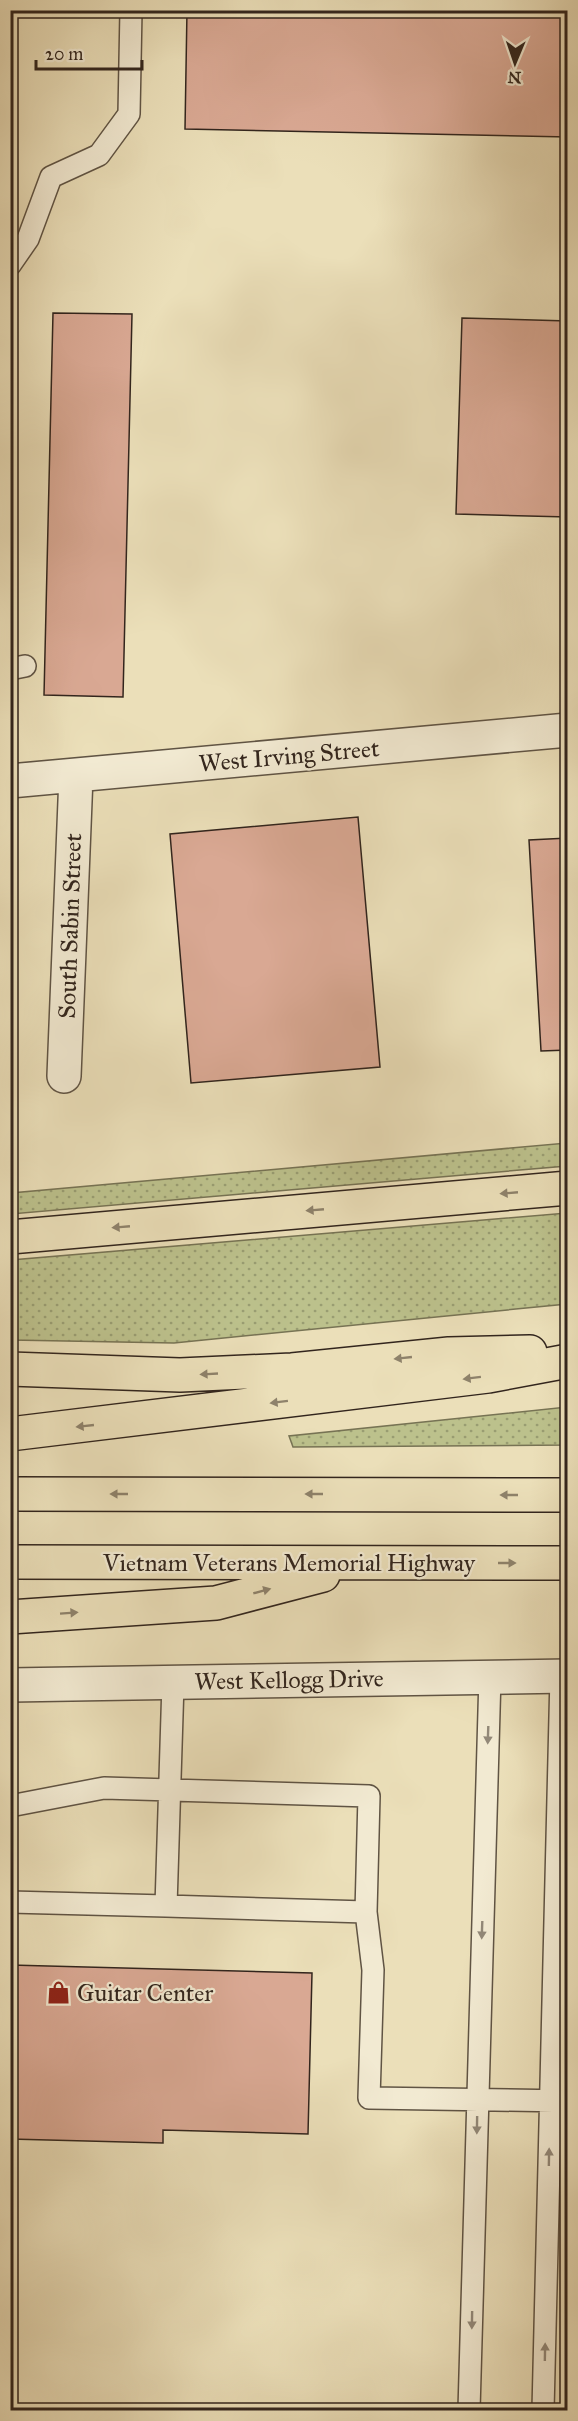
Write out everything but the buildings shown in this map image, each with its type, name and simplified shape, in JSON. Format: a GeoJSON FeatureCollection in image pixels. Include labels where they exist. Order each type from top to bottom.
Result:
{"type":"FeatureCollection","features":[{"type":"Feature","properties":{"kind":"highway"},"geometry":{"type":"LineString","coordinates":[[10,1237],[567,1188]]}},
{"type":"Feature","properties":{"kind":"highway"},"geometry":{"type":"LineString","coordinates":[[10,1434],[488,1376],[527,1360],[567,1351]]}},
{"type":"Feature","properties":{"kind":"highway"},"geometry":{"type":"LineString","coordinates":[[10,1369],[180,1375],[292,1370],[449,1354],[567,1361]]}},
{"type":"Feature","properties":{"kind":"highway"},"geometry":{"type":"LineString","coordinates":[[10,1494],[567,1495]]}},
{"type":"Feature","properties":{"kind":"highway","name":"Vietnam Veterans Memorial Highway"},"geometry":{"type":"LineString","coordinates":[[10,1563],[567,1563]]}},
{"type":"Feature","properties":{"kind":"highway"},"geometry":{"type":"LineString","coordinates":[[10,1617],[216,1603],[364,1564]]}},
{"type":"Feature","properties":{"kind":"street","name":"West Irving Street"},"geometry":{"type":"LineString","coordinates":[[10,781],[567,730]]}},
{"type":"Feature","properties":{"kind":"street","name":"South Sabin Street"},"geometry":{"type":"LineString","coordinates":[[64,1076],[76,776]]}},
{"type":"Feature","properties":{"kind":"street","name":"West Kellogg Drive"},"geometry":{"type":"LineString","coordinates":[[10,1685],[564,1676]]}},
{"type":"Feature","properties":{"kind":"lane"},"geometry":{"type":"LineString","coordinates":[[10,265],[28,239],[51,177],[99,155],[129,114],[131,10]]}},
{"type":"Feature","properties":{"kind":"lane"},"geometry":{"type":"LineString","coordinates":[[543,2410],[559,2101],[564,1676]]}},
{"type":"Feature","properties":{"kind":"lane"},"geometry":{"type":"LineString","coordinates":[[470,2410],[490,1677]]}},
{"type":"Feature","properties":{"kind":"lane"},"geometry":{"type":"LineString","coordinates":[[166,1906],[173,1683]]}},
{"type":"Feature","properties":{"kind":"lane"},"geometry":{"type":"LineString","coordinates":[[10,1806],[104,1788],[369,1796],[366,1912],[372,1970],[369,2098],[559,2101]]}},
{"type":"Feature","properties":{"kind":"lane"},"geometry":{"type":"LineString","coordinates":[[10,1902],[366,1912]]}},
{"type":"Feature","properties":{"kind":"green space"},"geometry":{"type":"Polygon","coordinates":[[[567,1143],[567,1166],[11,1214],[11,1193],[567,1143]]]}},
{"type":"Feature","properties":{"kind":"green space"},"geometry":{"type":"Polygon","coordinates":[[[567,1213],[567,1304],[174,1343],[11,1340],[11,1260],[567,1213]]]}},
{"type":"Feature","properties":{"kind":"green space"},"geometry":{"type":"Polygon","coordinates":[[[567,1407],[567,1445],[293,1447],[289,1436],[567,1407]]]}},
{"type":"Feature","properties":{"kind":"place","name":"Guitar Center"},"geometry":{"type":"Point","coordinates":[59,1993]}}]}
